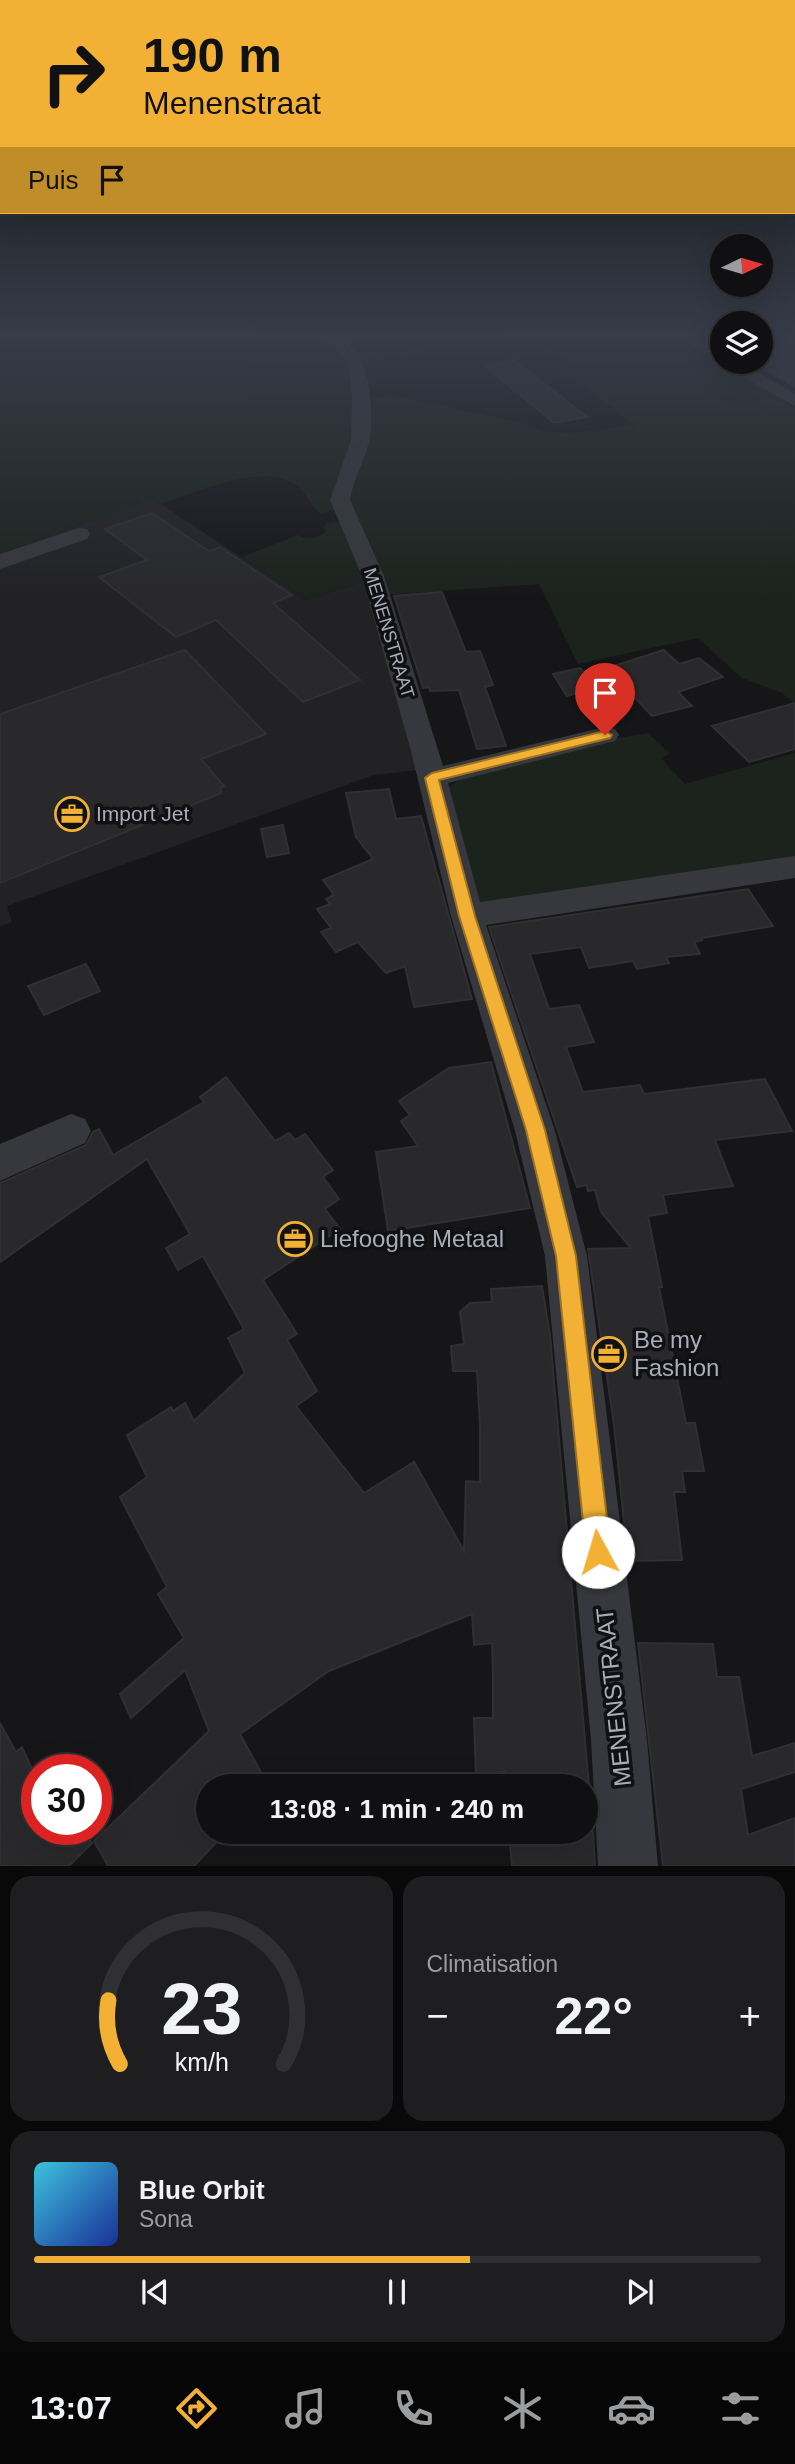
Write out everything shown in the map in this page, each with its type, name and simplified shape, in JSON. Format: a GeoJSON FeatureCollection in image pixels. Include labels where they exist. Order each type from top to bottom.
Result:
{"type":"FeatureCollection","features":[{"type":"Feature","properties":{"kind":"street","name":"MENENSTRAAT"},"geometry":{"type":"LineString","coordinates":[[360,425],[360,440],[341,492],[341,500],[373,576],[432,778],[467,916],[535,1130],[566,1256],[618,1726],[628,1866]]}},
{"type":"Feature","properties":{"kind":"street"},"geometry":{"type":"LineString","coordinates":[[0,562],[79,534]]}},
{"type":"Feature","properties":{"kind":"street"},"geometry":{"type":"LineString","coordinates":[[432,778],[605,735]]}},
{"type":"Feature","properties":{"kind":"street"},"geometry":{"type":"LineString","coordinates":[[467,916],[795,867]]}},
{"type":"Feature","properties":{"kind":"street"},"geometry":{"type":"LineString","coordinates":[[0,1163],[71,1131]]}},
{"type":"Feature","properties":{"kind":"shaded area"},"geometry":{"type":"Polygon","coordinates":[[[0,425],[354,425],[354,438],[332,494],[335,509],[322,514],[301,489],[283,479],[249,478],[211,486],[162,504],[152,498],[0,554],[0,425]]]}},
{"type":"Feature","properties":{"kind":"shaded area"},"geometry":{"type":"Polygon","coordinates":[[[363,425],[527,425],[563,433],[634,425],[795,425],[795,704],[782,693],[742,678],[698,638],[578,664],[539,584],[386,595],[348,501],[363,425]]]}},
{"type":"Feature","properties":{"kind":"shaded area"},"geometry":{"type":"Polygon","coordinates":[[[152,498],[306,600],[365,581],[419,770],[374,775],[7,906],[12,922],[0,926],[0,554],[152,498]]]}},
{"type":"Feature","properties":{"kind":"shaded area"},"geometry":{"type":"Polygon","coordinates":[[[341,521],[365,581],[306,600],[242,557],[298,535],[309,538],[319,536],[326,532],[324,527],[327,523],[341,521]]]}},
{"type":"Feature","properties":{"kind":"shaded area"},"geometry":{"type":"Polygon","coordinates":[[[648,733],[670,754],[661,758],[685,784],[795,753],[795,861],[486,904],[476,900],[446,791],[461,777],[617,738],[648,733]]]}},
{"type":"Feature","properties":{"kind":"building"},"geometry":{"type":"Polygon","coordinates":[[[152,513],[209,551],[220,547],[292,595],[273,603],[360,680],[303,702],[216,620],[176,637],[99,577],[147,560],[105,529],[152,513]]]}},
{"type":"Feature","properties":{"kind":"building"},"geometry":{"type":"Polygon","coordinates":[[[442,592],[466,652],[480,651],[493,685],[485,687],[506,746],[477,749],[459,690],[430,691],[429,687],[423,688],[394,596],[442,592]]]}},
{"type":"Feature","properties":{"kind":"building"},"geometry":{"type":"Polygon","coordinates":[[[185,650],[266,734],[201,759],[224,786],[221,787],[221,793],[0,883],[0,714],[185,650]]]}},
{"type":"Feature","properties":{"kind":"building"},"geometry":{"type":"Polygon","coordinates":[[[664,650],[679,664],[699,658],[723,677],[678,692],[692,706],[652,716],[607,668],[664,650]]]}},
{"type":"Feature","properties":{"kind":"building"},"geometry":{"type":"Polygon","coordinates":[[[580,668],[598,686],[567,696],[553,674],[580,668]]]}},
{"type":"Feature","properties":{"kind":"building"},"geometry":{"type":"Polygon","coordinates":[[[795,703],[795,749],[749,762],[712,726],[795,703]]]}},
{"type":"Feature","properties":{"kind":"building"},"geometry":{"type":"Polygon","coordinates":[[[389,789],[396,819],[421,816],[472,999],[414,1007],[405,966],[386,973],[358,942],[336,952],[321,932],[331,928],[317,909],[330,904],[326,899],[334,895],[323,880],[373,859],[356,837],[346,793],[389,789]]]}},
{"type":"Feature","properties":{"kind":"building"},"geometry":{"type":"Polygon","coordinates":[[[283,825],[289,853],[267,857],[261,829],[283,825]]]}},
{"type":"Feature","properties":{"kind":"building"},"geometry":{"type":"Polygon","coordinates":[[[748,889],[773,926],[701,938],[702,940],[694,942],[700,954],[666,957],[669,963],[637,969],[633,961],[589,968],[581,947],[530,954],[549,1009],[579,1005],[594,1042],[566,1047],[583,1092],[640,1085],[644,1094],[765,1079],[792,1131],[715,1140],[733,1186],[663,1195],[667,1213],[648,1216],[686,1423],[695,1423],[704,1471],[682,1471],[685,1492],[674,1492],[682,1560],[628,1561],[614,1425],[588,1249],[631,1248],[601,1212],[595,1190],[588,1191],[587,1185],[577,1187],[489,927],[748,889]]]}},
{"type":"Feature","properties":{"kind":"building"},"geometry":{"type":"Polygon","coordinates":[[[86,964],[100,991],[44,1015],[28,986],[86,964]]]}},
{"type":"Feature","properties":{"kind":"building"},"geometry":{"type":"Polygon","coordinates":[[[491,1062],[530,1208],[388,1231],[376,1152],[418,1146],[401,1121],[410,1115],[399,1101],[449,1068],[491,1062]]]}},
{"type":"Feature","properties":{"kind":"building"},"geometry":{"type":"Polygon","coordinates":[[[226,1077],[275,1141],[289,1133],[295,1140],[305,1134],[333,1170],[323,1177],[339,1199],[325,1209],[340,1229],[263,1280],[297,1334],[287,1340],[317,1391],[296,1406],[364,1493],[414,1462],[464,1551],[466,1481],[480,1482],[480,1425],[477,1371],[453,1371],[451,1346],[464,1344],[460,1312],[470,1303],[492,1302],[491,1289],[542,1286],[550,1335],[588,1774],[505,1774],[505,1771],[476,1774],[474,1718],[493,1718],[493,1674],[492,1643],[474,1645],[472,1614],[329,1671],[240,1734],[262,1774],[196,1774],[196,1844],[215,1844],[194,1866],[108,1866],[96,1845],[112,1845],[112,1824],[209,1731],[185,1670],[131,1718],[120,1694],[184,1638],[158,1594],[167,1587],[120,1497],[147,1477],[127,1435],[171,1407],[173,1411],[185,1403],[194,1421],[245,1373],[228,1338],[244,1329],[203,1256],[178,1270],[166,1248],[190,1234],[147,1159],[0,1262],[0,1183],[86,1145],[93,1132],[99,1129],[113,1155],[204,1102],[200,1097],[226,1077]]]}},
{"type":"Feature","properties":{"kind":"building"},"geometry":{"type":"Polygon","coordinates":[[[638,1643],[713,1644],[717,1677],[739,1677],[752,1756],[795,1743],[795,1772],[741,1789],[748,1835],[795,1818],[795,1866],[663,1866],[638,1643]]]}},
{"type":"Feature","properties":{"kind":"building"},"geometry":{"type":"Polygon","coordinates":[[[0,1723],[16,1752],[22,1747],[25,1754],[21,1754],[21,1845],[90,1845],[69,1866],[0,1866],[0,1723]]]}},
{"type":"Feature","properties":{"kind":"building"},"geometry":{"type":"Polygon","coordinates":[[[510,1844],[594,1844],[595,1866],[512,1866],[510,1844]]]}},
{"type":"Feature","properties":{"kind":"place","name":"Import Jet"},"geometry":{"type":"Point","coordinates":[72,814]}},
{"type":"Feature","properties":{"kind":"place","name":"Liefooghe Metaal"},"geometry":{"type":"Point","coordinates":[295,1239]}},
{"type":"Feature","properties":{"kind":"place","name":"Be my Fashion"},"geometry":{"type":"Point","coordinates":[609,1354]}},
{"type":"Feature","properties":{"kind":"route"},"geometry":{"type":"LineString","coordinates":[[598,1552],[566,1256],[535,1130],[467,916],[432,778],[605,735]]}}]}
